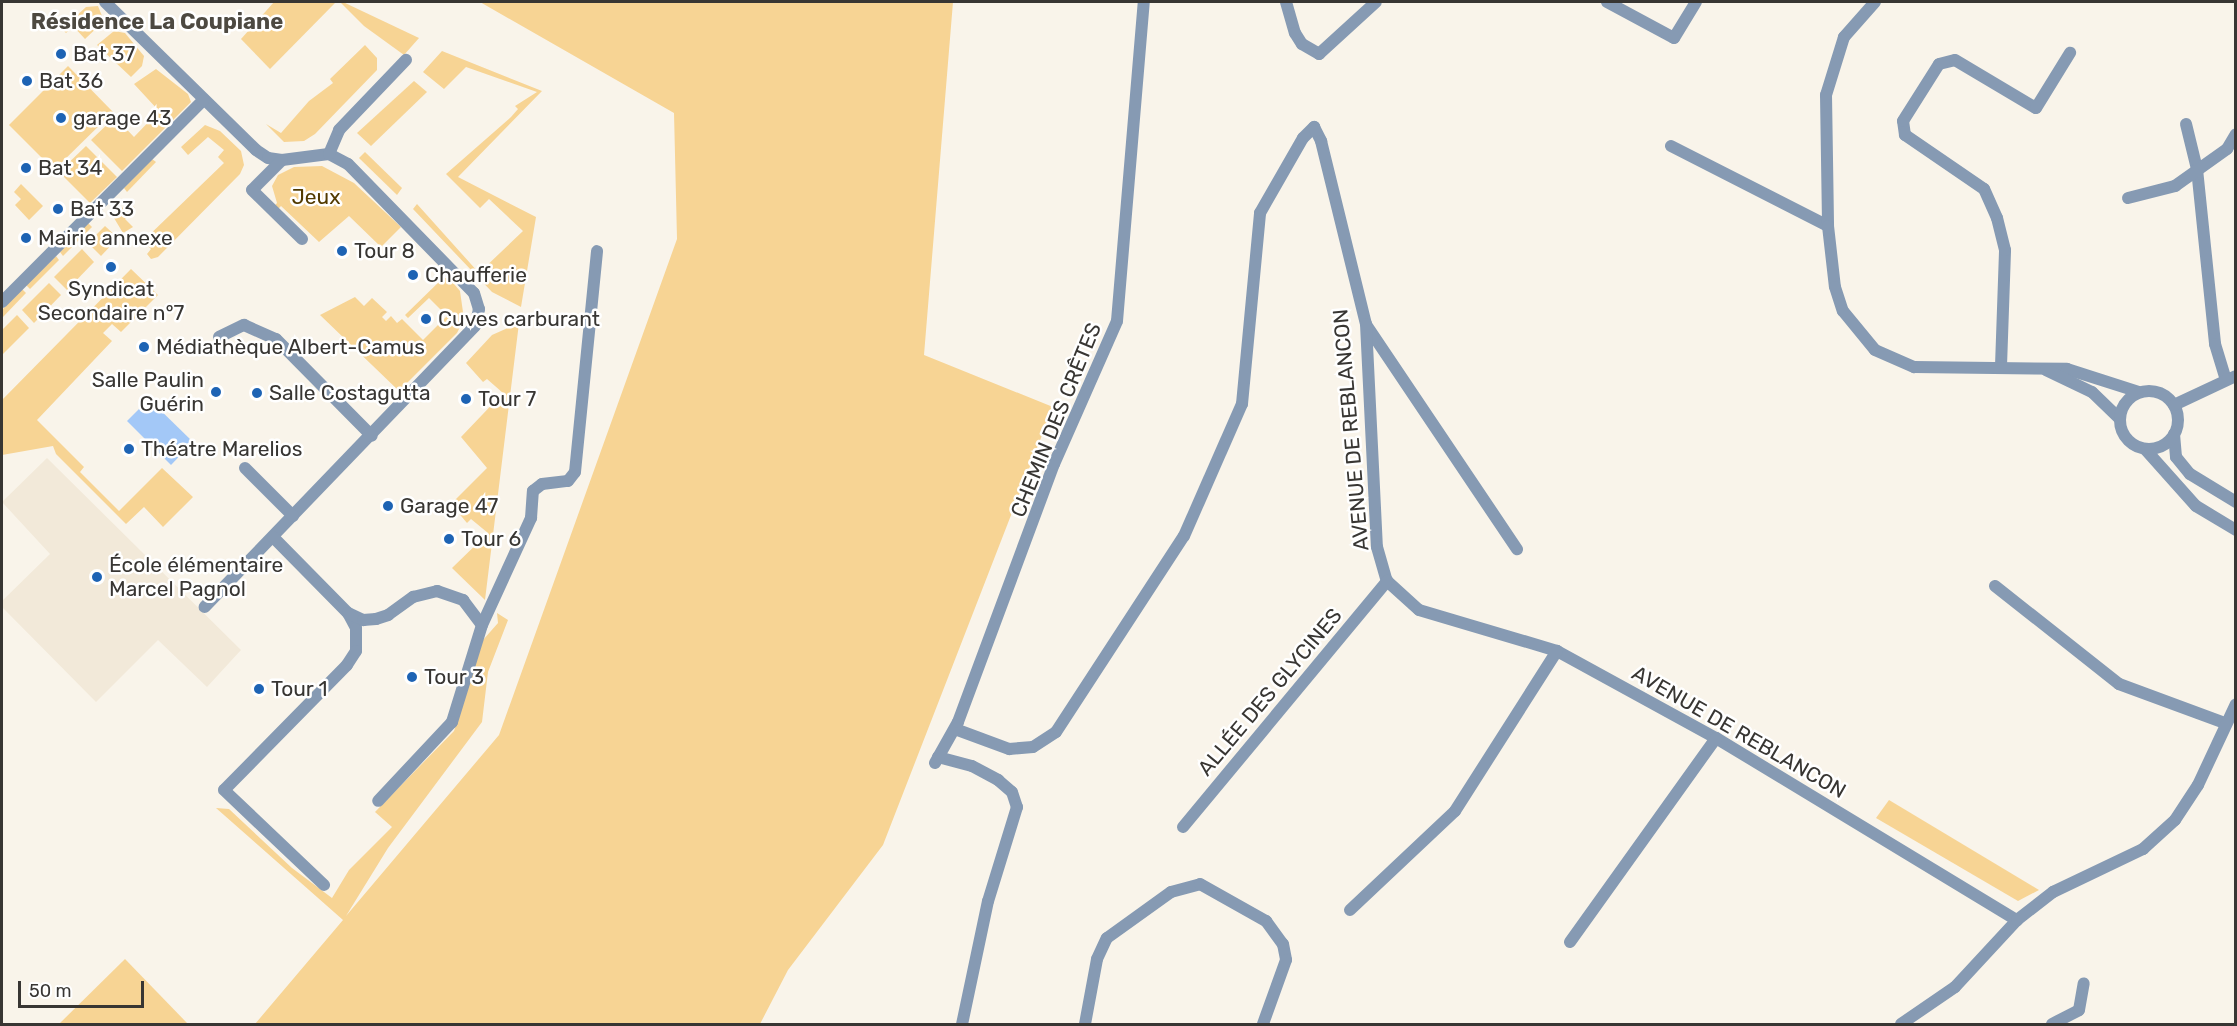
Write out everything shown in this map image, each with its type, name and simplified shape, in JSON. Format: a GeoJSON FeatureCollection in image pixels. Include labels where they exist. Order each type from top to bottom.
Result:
{"type":"FeatureCollection","features":[{"type":"Feature","properties":{"kind":"street"},"geometry":{"type":"LineString","coordinates":[[105,2],[256,150],[268,158],[282,160],[329,154],[348,164],[474,292],[479,309],[475,326],[372,436],[205,607]]}},
{"type":"Feature","properties":{"kind":"street","name":"CHEMIN DES CRÊTES"},"geometry":{"type":"LineString","coordinates":[[962,1024],[990,895],[1017,807],[1012,792],[998,780],[972,766],[937,760],[955,729],[1010,592],[1054,464],[1117,321],[1144,2]]}},
{"type":"Feature","properties":{"kind":"street"},"geometry":{"type":"LineString","coordinates":[[1286,2],[1295,33],[1302,44],[1319,54],[1376,2]]}},
{"type":"Feature","properties":{"kind":"street"},"geometry":{"type":"LineString","coordinates":[[1607,2],[1674,38],[1696,2]]}},
{"type":"Feature","properties":{"kind":"street"},"geometry":{"type":"LineString","coordinates":[[1875,2],[1844,37],[1826,94],[1828,226],[1835,287],[1843,311],[1875,350],[1914,367],[2001,366],[2067,369],[2139,392],[2160,392],[2174,405],[2178,415],[2174,434],[2176,457],[2190,474],[2235,502]]}},
{"type":"Feature","properties":{"kind":"street"},"geometry":{"type":"LineString","coordinates":[[2001,366],[2005,250],[1997,218],[1984,189],[1905,135],[1903,121],[1939,64],[1955,60],[2036,108],[2070,53]]}},
{"type":"Feature","properties":{"kind":"street"},"geometry":{"type":"LineString","coordinates":[[329,154],[339,130],[406,60]]}},
{"type":"Feature","properties":{"kind":"street"},"geometry":{"type":"LineString","coordinates":[[2,302],[204,99]]}},
{"type":"Feature","properties":{"kind":"street"},"geometry":{"type":"LineString","coordinates":[[2174,405],[2231,378],[2215,344],[2197,169],[2186,124]]}},
{"type":"Feature","properties":{"kind":"street","name":"AVENUE DE REBLANCON"},"geometry":{"type":"LineString","coordinates":[[955,729],[1009,749],[1033,747],[1056,732],[1184,536],[1242,404],[1260,213],[1303,138],[1314,127],[1321,141],[1366,324],[1377,547],[1387,581],[1419,610],[1557,651],[1716,738],[2017,920]]}},
{"type":"Feature","properties":{"kind":"street"},"geometry":{"type":"LineString","coordinates":[[2128,198],[2175,186],[2227,149],[2235,134]]}},
{"type":"Feature","properties":{"kind":"street"},"geometry":{"type":"LineString","coordinates":[[1671,146],[1828,226]]}},
{"type":"Feature","properties":{"kind":"street"},"geometry":{"type":"LineString","coordinates":[[282,160],[252,190],[302,239]]}},
{"type":"Feature","properties":{"kind":"street"},"geometry":{"type":"LineString","coordinates":[[378,801],[452,722],[482,625],[531,518],[533,491],[542,484],[568,481],[575,472],[597,251]]}},
{"type":"Feature","properties":{"kind":"street"},"geometry":{"type":"LineString","coordinates":[[1366,324],[1517,549]]}},
{"type":"Feature","properties":{"kind":"street"},"geometry":{"type":"LineString","coordinates":[[219,337],[244,325],[276,339],[372,436]]}},
{"type":"Feature","properties":{"kind":"street"},"geometry":{"type":"LineString","coordinates":[[2042,368],[2092,392],[2119,418],[2127,439],[2145,449],[2196,506],[2235,530]]}},
{"type":"Feature","properties":{"kind":"street"},"geometry":{"type":"LineString","coordinates":[[2119,418],[2128,399],[2139,392]]}},
{"type":"Feature","properties":{"kind":"street"},"geometry":{"type":"LineString","coordinates":[[2145,449],[2164,444],[2174,434]]}},
{"type":"Feature","properties":{"kind":"street"},"geometry":{"type":"LineString","coordinates":[[245,468],[293,516]]}},
{"type":"Feature","properties":{"kind":"street"},"geometry":{"type":"LineString","coordinates":[[273,537],[348,613],[356,628],[356,651],[347,665],[224,789],[324,885]]}},
{"type":"Feature","properties":{"kind":"street","name":"ALLÉE DES GLYCINES"},"geometry":{"type":"LineString","coordinates":[[1183,827],[1387,581]]}},
{"type":"Feature","properties":{"kind":"street"},"geometry":{"type":"LineString","coordinates":[[1995,586],[2119,684],[2225,723]]}},
{"type":"Feature","properties":{"kind":"street"},"geometry":{"type":"LineString","coordinates":[[348,613],[363,620],[376,619],[388,615],[413,597],[437,591],[463,600],[482,625]]}},
{"type":"Feature","properties":{"kind":"street"},"geometry":{"type":"LineString","coordinates":[[1350,910],[1455,811],[1557,651]]}},
{"type":"Feature","properties":{"kind":"street"},"geometry":{"type":"LineString","coordinates":[[1901,1024],[1955,987],[2017,920],[2053,892],[2143,849],[2175,820],[2198,785],[2235,704]]}},
{"type":"Feature","properties":{"kind":"street"},"geometry":{"type":"LineString","coordinates":[[1570,942],[1716,738]]}},
{"type":"Feature","properties":{"kind":"street"},"geometry":{"type":"LineString","coordinates":[[1085,1024],[1097,960],[1107,938],[1171,892],[1200,884],[1266,921],[1283,944],[1286,960],[1263,1024]]}},
{"type":"Feature","properties":{"kind":"street"},"geometry":{"type":"LineString","coordinates":[[2052,1024],[2079,1010],[2084,983]]}},
{"type":"Feature","properties":{"kind":"shaded area","name":"École élémentaire Marcel Pagnol"},"geometry":{"type":"Polygon","coordinates":[[[47,458],[241,650],[207,687],[158,640],[96,702],[2,607],[2,601],[50,554],[2,502],[47,458]]]}},
{"type":"Feature","properties":{"kind":"green space"},"geometry":{"type":"Polygon","coordinates":[[[274,2],[336,2],[270,69],[241,39],[274,2]]]}},
{"type":"Feature","properties":{"kind":"green space"},"geometry":{"type":"Polygon","coordinates":[[[340,2],[419,38],[404,55],[364,26],[340,2]]]}},
{"type":"Feature","properties":{"kind":"green space"},"geometry":{"type":"Polygon","coordinates":[[[480,2],[953,2],[924,355],[1053,407],[883,845],[788,970],[760,1024],[255,1024],[343,920],[216,808],[229,809],[292,868],[332,898],[349,870],[392,827],[375,812],[454,731],[483,640],[498,623],[497,613],[508,620],[488,672],[482,722],[388,848],[346,916],[499,735],[677,239],[674,113],[480,2]]]}},
{"type":"Feature","properties":{"kind":"green space"},"geometry":{"type":"Polygon","coordinates":[[[98,6],[104,21],[85,39],[73,26],[66,33],[62,29],[86,7],[98,6]]]}},
{"type":"Feature","properties":{"kind":"green space"},"geometry":{"type":"Polygon","coordinates":[[[114,31],[125,33],[144,56],[142,66],[131,77],[97,45],[114,31]]]}},
{"type":"Feature","properties":{"kind":"green space"},"geometry":{"type":"Polygon","coordinates":[[[365,45],[377,58],[377,70],[315,134],[304,141],[284,142],[266,124],[281,133],[309,101],[333,83],[330,79],[365,45]]]}},
{"type":"Feature","properties":{"kind":"green space"},"geometry":{"type":"Polygon","coordinates":[[[442,51],[542,91],[458,177],[536,217],[521,307],[492,292],[413,209],[417,204],[479,273],[523,231],[489,199],[480,208],[446,174],[511,117],[518,109],[515,106],[537,92],[466,67],[444,89],[423,72],[442,51]]]}},
{"type":"Feature","properties":{"kind":"green space","name":"garage 43"},"geometry":{"type":"Polygon","coordinates":[[[68,66],[113,112],[54,170],[9,125],[68,66]]]}},
{"type":"Feature","properties":{"kind":"green space"},"geometry":{"type":"Polygon","coordinates":[[[156,69],[188,94],[191,102],[122,171],[91,140],[115,117],[134,137],[159,111],[134,84],[156,69]]]}},
{"type":"Feature","properties":{"kind":"green space"},"geometry":{"type":"Polygon","coordinates":[[[414,81],[427,92],[371,146],[357,133],[414,81]]]}},
{"type":"Feature","properties":{"kind":"green space"},"geometry":{"type":"Polygon","coordinates":[[[205,125],[220,131],[241,151],[244,165],[240,174],[158,257],[151,259],[147,254],[151,249],[143,241],[224,163],[218,157],[224,150],[208,137],[188,155],[181,147],[205,125]]]}},
{"type":"Feature","properties":{"kind":"green space"},"geometry":{"type":"Polygon","coordinates":[[[86,146],[117,177],[90,203],[59,172],[86,146]]]}},
{"type":"Feature","properties":{"kind":"green space"},"geometry":{"type":"Polygon","coordinates":[[[365,152],[402,188],[397,195],[359,158],[365,152]]]}},
{"type":"Feature","properties":{"kind":"green space"},"geometry":{"type":"Polygon","coordinates":[[[152,159],[156,162],[127,192],[124,188],[152,159]]]}},
{"type":"Feature","properties":{"kind":"green space","name":"Jeux"},"geometry":{"type":"Polygon","coordinates":[[[322,166],[354,183],[401,227],[381,247],[349,216],[319,242],[281,206],[274,213],[271,210],[277,203],[272,186],[278,175],[294,167],[322,166]]]}},
{"type":"Feature","properties":{"kind":"green space"},"geometry":{"type":"Polygon","coordinates":[[[21,184],[43,206],[29,220],[15,205],[21,199],[14,192],[21,184]]]}},
{"type":"Feature","properties":{"kind":"green space"},"geometry":{"type":"Polygon","coordinates":[[[128,201],[135,208],[125,219],[133,227],[123,233],[114,218],[128,201]]]}},
{"type":"Feature","properties":{"kind":"green space"},"geometry":{"type":"Polygon","coordinates":[[[88,223],[92,227],[63,256],[60,252],[88,223]]]}},
{"type":"Feature","properties":{"kind":"green space"},"geometry":{"type":"Polygon","coordinates":[[[105,226],[118,238],[101,256],[88,243],[105,226]]]}},
{"type":"Feature","properties":{"kind":"green space"},"geometry":{"type":"Polygon","coordinates":[[[82,249],[94,262],[67,290],[54,277],[82,249]]]}},
{"type":"Feature","properties":{"kind":"green space"},"geometry":{"type":"Polygon","coordinates":[[[56,256],[59,260],[30,289],[26,285],[56,256]]]}},
{"type":"Feature","properties":{"kind":"green space"},"geometry":{"type":"Polygon","coordinates":[[[131,269],[158,295],[121,332],[112,324],[103,333],[112,341],[37,420],[84,467],[80,472],[119,511],[162,468],[193,497],[163,527],[144,507],[126,524],[56,454],[53,446],[2,455],[2,400],[131,269]]]}},
{"type":"Feature","properties":{"kind":"green space"},"geometry":{"type":"Polygon","coordinates":[[[443,278],[449,278],[460,291],[464,319],[457,333],[399,391],[320,315],[355,297],[364,306],[372,298],[387,312],[382,317],[386,321],[391,316],[397,323],[402,319],[423,340],[447,316],[429,298],[408,318],[405,315],[443,278]]]}},
{"type":"Feature","properties":{"kind":"green space"},"geometry":{"type":"Polygon","coordinates":[[[49,283],[61,295],[34,323],[22,310],[49,283]]]}},
{"type":"Feature","properties":{"kind":"green space"},"geometry":{"type":"Polygon","coordinates":[[[22,289],[26,293],[2,318],[2,310],[22,289]]]}},
{"type":"Feature","properties":{"kind":"green space"},"geometry":{"type":"Polygon","coordinates":[[[17,315],[29,328],[2,355],[2,330],[17,315]]]}},
{"type":"Feature","properties":{"kind":"green space"},"geometry":{"type":"Polygon","coordinates":[[[519,323],[485,600],[452,568],[488,533],[471,519],[467,523],[451,504],[487,468],[461,437],[503,393],[487,379],[483,382],[466,363],[492,335],[519,323]]]}},
{"type":"Feature","properties":{"kind":"green space"},"geometry":{"type":"Polygon","coordinates":[[[1889,800],[2039,890],[2018,901],[1876,818],[1889,800]]]}},
{"type":"Feature","properties":{"kind":"green space"},"geometry":{"type":"Polygon","coordinates":[[[125,959],[188,1024],[59,1024],[125,959]]]}},
{"type":"Feature","properties":{"kind":"water"},"geometry":{"type":"Polygon","coordinates":[[[149,399],[193,442],[171,465],[127,421],[149,399]]]}},
{"type":"Feature","properties":{"kind":"place","name":"Bat 37"},"geometry":{"type":"Point","coordinates":[61,54]}},
{"type":"Feature","properties":{"kind":"place","name":"Bat 36"},"geometry":{"type":"Point","coordinates":[27,81]}},
{"type":"Feature","properties":{"kind":"place","name":"garage 43"},"geometry":{"type":"Point","coordinates":[61,118]}},
{"type":"Feature","properties":{"kind":"place","name":"Bat 34"},"geometry":{"type":"Point","coordinates":[26,168]}},
{"type":"Feature","properties":{"kind":"place","name":"Bat 33"},"geometry":{"type":"Point","coordinates":[58,209]}},
{"type":"Feature","properties":{"kind":"place","name":"Mairie annexe"},"geometry":{"type":"Point","coordinates":[26,238]}},
{"type":"Feature","properties":{"kind":"place","name":"Tour 8"},"geometry":{"type":"Point","coordinates":[342,251]}},
{"type":"Feature","properties":{"kind":"place","name":"Syndicat Secondaire n°7"},"geometry":{"type":"Point","coordinates":[111,267]}},
{"type":"Feature","properties":{"kind":"place","name":"Chaufferie"},"geometry":{"type":"Point","coordinates":[413,275]}},
{"type":"Feature","properties":{"kind":"place","name":"Cuves carburant"},"geometry":{"type":"Point","coordinates":[426,319]}},
{"type":"Feature","properties":{"kind":"place","name":"Médiathèque Albert-Camus"},"geometry":{"type":"Point","coordinates":[144,347]}},
{"type":"Feature","properties":{"kind":"place","name":"Salle Paulin Guérin"},"geometry":{"type":"Point","coordinates":[216,392]}},
{"type":"Feature","properties":{"kind":"place","name":"Salle Costagutta"},"geometry":{"type":"Point","coordinates":[257,393]}},
{"type":"Feature","properties":{"kind":"place","name":"Tour 7"},"geometry":{"type":"Point","coordinates":[466,399]}},
{"type":"Feature","properties":{"kind":"place","name":"Théatre Marelios"},"geometry":{"type":"Point","coordinates":[129,449]}},
{"type":"Feature","properties":{"kind":"place","name":"Garage 47"},"geometry":{"type":"Point","coordinates":[388,506]}},
{"type":"Feature","properties":{"kind":"place","name":"Tour 6"},"geometry":{"type":"Point","coordinates":[449,539]}},
{"type":"Feature","properties":{"kind":"place","name":"École élémentaire Marcel Pagnol"},"geometry":{"type":"Point","coordinates":[97,577]}},
{"type":"Feature","properties":{"kind":"place","name":"Tour 3"},"geometry":{"type":"Point","coordinates":[412,677]}},
{"type":"Feature","properties":{"kind":"place","name":"Tour 1"},"geometry":{"type":"Point","coordinates":[259,689]}},
{"type":"Feature","properties":{"kind":"district","name":"Résidence La Coupiane"},"geometry":{"type":"Point","coordinates":[157,22]}}]}
